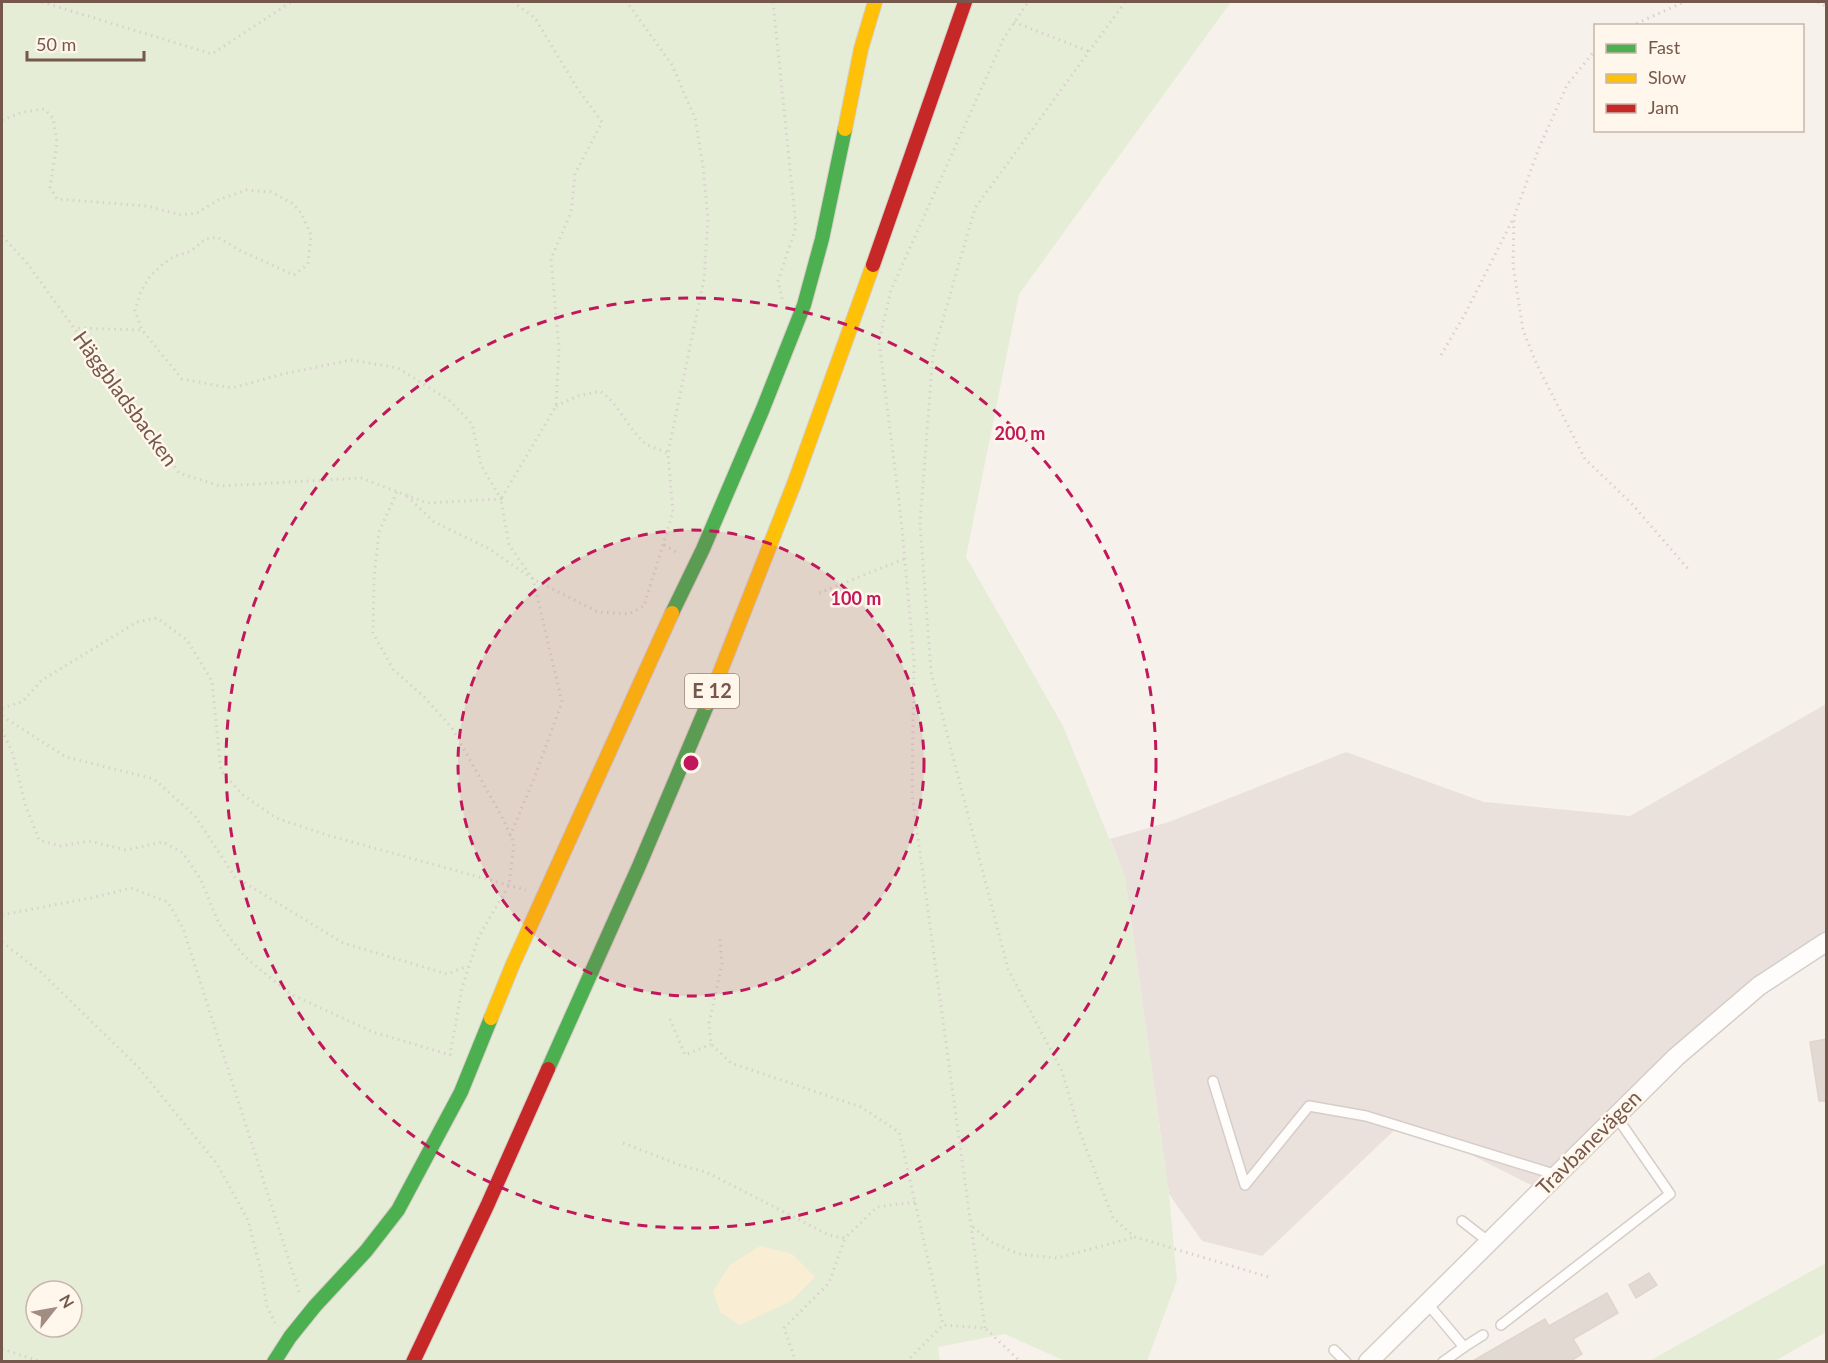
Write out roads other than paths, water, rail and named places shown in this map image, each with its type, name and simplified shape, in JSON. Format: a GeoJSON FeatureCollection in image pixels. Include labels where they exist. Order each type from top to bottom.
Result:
{"type":"FeatureCollection","features":[{"type":"Feature","properties":{"kind":"main road"},"geometry":{"type":"LineString","coordinates":[[274,1362],[307,1316],[366,1251],[398,1210],[461,1092],[517,954],[653,653],[703,549],[804,305],[822,239],[861,49],[875,2]]}},
{"type":"Feature","properties":{"kind":"main road","name":"E 12"},"geometry":{"type":"LineString","coordinates":[[412,1362],[488,1206],[639,866],[717,680],[794,484],[965,2]]}},
{"type":"Feature","properties":{"kind":"street","name":"Travbanevägen"},"geometry":{"type":"LineString","coordinates":[[1368,1362],[1676,1057],[1751,993],[1827,942]]}},
{"type":"Feature","properties":{"kind":"lane"},"geometry":{"type":"LineString","coordinates":[[1213,1081],[1245,1185],[1309,1106],[1366,1116],[1557,1175]]}},
{"type":"Feature","properties":{"kind":"lane"},"geometry":{"type":"LineString","coordinates":[[1501,1324],[1670,1194],[1616,1116]]}},
{"type":"Feature","properties":{"kind":"lane"},"geometry":{"type":"LineString","coordinates":[[1462,1221],[1489,1242]]}},
{"type":"Feature","properties":{"kind":"lane"},"geometry":{"type":"LineString","coordinates":[[1427,1303],[1464,1347]]}},
{"type":"Feature","properties":{"kind":"lane"},"geometry":{"type":"LineString","coordinates":[[1443,1362],[1483,1335]]}},
{"type":"Feature","properties":{"kind":"lane"},"geometry":{"type":"LineString","coordinates":[[1334,1350],[1346,1362]]}}]}
